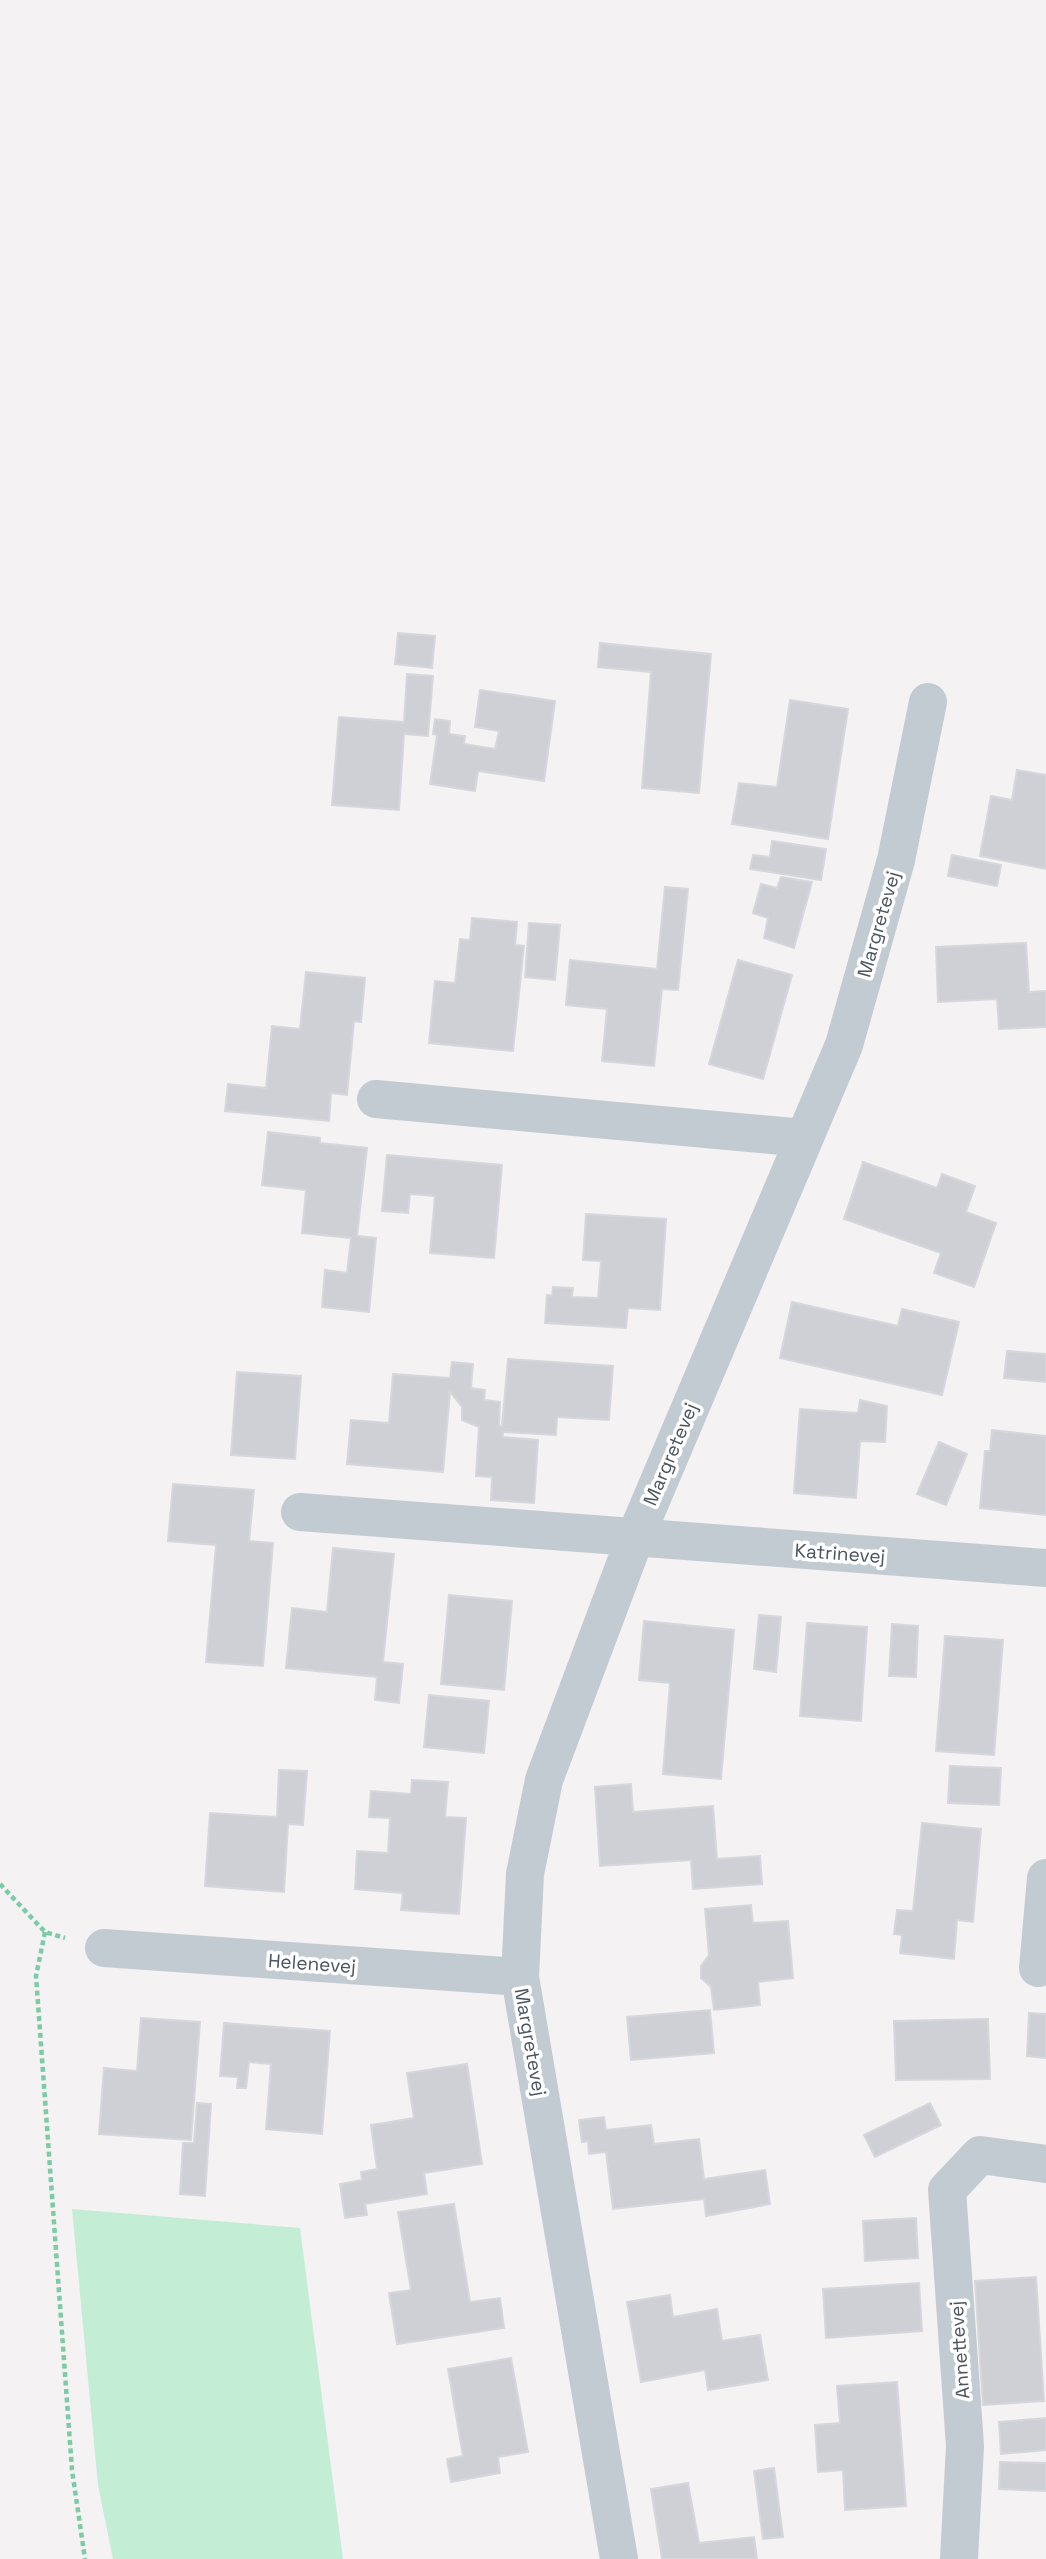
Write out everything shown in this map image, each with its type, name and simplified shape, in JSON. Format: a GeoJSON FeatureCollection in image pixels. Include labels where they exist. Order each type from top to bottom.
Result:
{"type":"FeatureCollection","features":[{"type":"Feature","properties":{"kind":"street","name":"Margretevej"},"geometry":{"type":"LineString","coordinates":[[619,2559],[520,1978],[525,1874],[544,1780],[635,1538],[844,1045],[896,860],[928,702]]}},
{"type":"Feature","properties":{"kind":"street"},"geometry":{"type":"LineString","coordinates":[[376,1099],[804,1138]]}},
{"type":"Feature","properties":{"kind":"street"},"geometry":{"type":"LineString","coordinates":[[300,1511],[635,1538]]}},
{"type":"Feature","properties":{"kind":"street","name":"Katrinevej"},"geometry":{"type":"LineString","coordinates":[[635,1538],[1046,1569]]}},
{"type":"Feature","properties":{"kind":"street"},"geometry":{"type":"LineString","coordinates":[[1038,1968],[1046,1878]]}},
{"type":"Feature","properties":{"kind":"street","name":"Helenevej"},"geometry":{"type":"LineString","coordinates":[[104,1948],[520,1978]]}},
{"type":"Feature","properties":{"kind":"street","name":"Annettevej"},"geometry":{"type":"LineString","coordinates":[[959,2559],[965,2446],[947,2189],[980,2155],[1046,2164]]}},
{"type":"Feature","properties":{"kind":"path"},"geometry":{"type":"LineString","coordinates":[[0,1885],[45,1933],[104,1948]]}},
{"type":"Feature","properties":{"kind":"path"},"geometry":{"type":"LineString","coordinates":[[45,1933],[36,1976],[72,2470],[85,2559]]}},
{"type":"Feature","properties":{"kind":"green space"},"geometry":{"type":"Polygon","coordinates":[[[72,2209],[300,2228],[343,2559],[113,2559],[98,2485],[72,2209]]]}},
{"type":"Feature","properties":{"kind":"building"},"geometry":{"type":"Polygon","coordinates":[[[398,633],[435,636],[432,668],[395,664],[398,633]]]}},
{"type":"Feature","properties":{"kind":"building"},"geometry":{"type":"Polygon","coordinates":[[[600,643],[711,654],[699,793],[642,788],[651,672],[598,667],[600,643]]]}},
{"type":"Feature","properties":{"kind":"building"},"geometry":{"type":"Polygon","coordinates":[[[407,674],[433,676],[428,736],[404,734],[399,810],[332,805],[339,717],[404,722],[407,674]]]}},
{"type":"Feature","properties":{"kind":"building"},"geometry":{"type":"Polygon","coordinates":[[[480,690],[555,701],[544,781],[478,771],[475,791],[430,784],[437,735],[433,734],[435,719],[450,721],[449,734],[465,736],[464,744],[495,749],[499,731],[475,727],[480,690]]]}},
{"type":"Feature","properties":{"kind":"building"},"geometry":{"type":"Polygon","coordinates":[[[790,700],[848,709],[828,839],[732,824],[739,783],[777,787],[790,700]]]}},
{"type":"Feature","properties":{"kind":"building"},"geometry":{"type":"Polygon","coordinates":[[[1017,770],[1046,775],[1046,869],[980,856],[991,796],[1012,800],[1017,770]]]}},
{"type":"Feature","properties":{"kind":"building"},"geometry":{"type":"Polygon","coordinates":[[[772,841],[826,849],[821,880],[750,869],[753,855],[770,857],[772,841]]]}},
{"type":"Feature","properties":{"kind":"building"},"geometry":{"type":"Polygon","coordinates":[[[952,855],[1001,865],[997,886],[948,876],[952,855]]]}},
{"type":"Feature","properties":{"kind":"building"},"geometry":{"type":"Polygon","coordinates":[[[781,877],[812,882],[794,948],[764,938],[768,918],[753,913],[761,884],[777,888],[781,877]]]}},
{"type":"Feature","properties":{"kind":"building"},"geometry":{"type":"Polygon","coordinates":[[[665,887],[688,889],[678,990],[662,989],[654,1066],[602,1061],[607,1009],[566,1005],[570,960],[657,969],[665,887]]]}},
{"type":"Feature","properties":{"kind":"building"},"geometry":{"type":"Polygon","coordinates":[[[472,918],[517,922],[515,945],[524,946],[513,1051],[429,1043],[435,981],[455,983],[460,939],[470,940],[472,918]]]}},
{"type":"Feature","properties":{"kind":"building"},"geometry":{"type":"Polygon","coordinates":[[[529,923],[560,925],[555,980],[525,977],[529,923]]]}},
{"type":"Feature","properties":{"kind":"building"},"geometry":{"type":"Polygon","coordinates":[[[1026,943],[1029,992],[1046,991],[1046,1027],[999,1029],[997,999],[938,1002],[936,947],[1026,943]]]}},
{"type":"Feature","properties":{"kind":"building"},"geometry":{"type":"Polygon","coordinates":[[[738,960],[792,975],[763,1079],[709,1064],[738,960]]]}},
{"type":"Feature","properties":{"kind":"building"},"geometry":{"type":"Polygon","coordinates":[[[306,972],[365,978],[361,1022],[354,1021],[347,1095],[331,1093],[329,1121],[225,1111],[228,1084],[266,1088],[272,1026],[300,1029],[306,972]]]}},
{"type":"Feature","properties":{"kind":"building"},"geometry":{"type":"Polygon","coordinates":[[[268,1132],[320,1138],[320,1143],[367,1148],[357,1236],[376,1238],[369,1312],[322,1307],[325,1270],[347,1273],[351,1238],[302,1233],[306,1190],[262,1185],[268,1132]]]}},
{"type":"Feature","properties":{"kind":"building"},"geometry":{"type":"Polygon","coordinates":[[[387,1155],[502,1165],[494,1258],[430,1253],[435,1196],[410,1194],[408,1213],[382,1211],[387,1155]]]}},
{"type":"Feature","properties":{"kind":"building"},"geometry":{"type":"Polygon","coordinates":[[[863,1162],[937,1188],[942,1174],[975,1186],[966,1212],[996,1223],[974,1287],[934,1273],[941,1253],[844,1219],[863,1162]]]}},
{"type":"Feature","properties":{"kind":"building"},"geometry":{"type":"Polygon","coordinates":[[[586,1214],[666,1219],[660,1310],[628,1308],[626,1328],[545,1323],[547,1295],[552,1296],[553,1287],[573,1288],[572,1297],[598,1298],[601,1261],[583,1260],[586,1214]]]}},
{"type":"Feature","properties":{"kind":"building"},"geometry":{"type":"Polygon","coordinates":[[[792,1302],[898,1326],[902,1309],[959,1322],[942,1395],[780,1358],[792,1302]]]}},
{"type":"Feature","properties":{"kind":"building"},"geometry":{"type":"Polygon","coordinates":[[[1007,1351],[1046,1354],[1046,1382],[1004,1378],[1007,1351]]]}},
{"type":"Feature","properties":{"kind":"building"},"geometry":{"type":"Polygon","coordinates":[[[508,1359],[613,1366],[609,1420],[557,1417],[556,1435],[503,1432],[503,1437],[538,1440],[534,1503],[491,1500],[492,1477],[476,1476],[479,1427],[462,1420],[462,1407],[450,1392],[443,1472],[347,1464],[351,1420],[389,1423],[393,1374],[450,1378],[452,1362],[473,1364],[471,1388],[485,1390],[484,1400],[500,1402],[499,1426],[502,1426],[508,1359]]]}},
{"type":"Feature","properties":{"kind":"building"},"geometry":{"type":"Polygon","coordinates":[[[237,1372],[301,1376],[295,1459],[231,1455],[237,1372]]]}},
{"type":"Feature","properties":{"kind":"building"},"geometry":{"type":"Polygon","coordinates":[[[860,1400],[887,1406],[885,1442],[860,1441],[856,1498],[794,1493],[800,1409],[858,1413],[860,1400]]]}},
{"type":"Feature","properties":{"kind":"building"},"geometry":{"type":"Polygon","coordinates":[[[992,1430],[1046,1436],[1046,1515],[980,1508],[985,1451],[990,1451],[992,1430]]]}},
{"type":"Feature","properties":{"kind":"building"},"geometry":{"type":"Polygon","coordinates":[[[939,1442],[967,1454],[946,1505],[917,1494],[939,1442]]]}},
{"type":"Feature","properties":{"kind":"building"},"geometry":{"type":"Polygon","coordinates":[[[173,1484],[254,1490],[249,1541],[273,1543],[263,1666],[206,1662],[216,1545],[168,1541],[173,1484]]]}},
{"type":"Feature","properties":{"kind":"building"},"geometry":{"type":"Polygon","coordinates":[[[333,1548],[394,1554],[383,1662],[403,1664],[399,1703],[375,1700],[377,1677],[286,1668],[292,1608],[327,1612],[333,1548]]]}},
{"type":"Feature","properties":{"kind":"building"},"geometry":{"type":"Polygon","coordinates":[[[449,1595],[512,1601],[504,1690],[441,1684],[449,1595]]]}},
{"type":"Feature","properties":{"kind":"building"},"geometry":{"type":"Polygon","coordinates":[[[759,1615],[781,1617],[776,1672],[754,1669],[759,1615]]]}},
{"type":"Feature","properties":{"kind":"building"},"geometry":{"type":"Polygon","coordinates":[[[644,1621],[734,1630],[721,1779],[663,1774],[670,1683],[639,1680],[644,1621]]]}},
{"type":"Feature","properties":{"kind":"building"},"geometry":{"type":"Polygon","coordinates":[[[807,1623],[867,1627],[861,1721],[800,1716],[807,1623]]]}},
{"type":"Feature","properties":{"kind":"building"},"geometry":{"type":"Polygon","coordinates":[[[892,1624],[918,1626],[916,1677],[889,1676],[892,1624]]]}},
{"type":"Feature","properties":{"kind":"building"},"geometry":{"type":"Polygon","coordinates":[[[945,1636],[1003,1640],[994,1755],[936,1751],[945,1636]]]}},
{"type":"Feature","properties":{"kind":"building"},"geometry":{"type":"Polygon","coordinates":[[[429,1695],[489,1701],[484,1753],[424,1747],[429,1695]]]}},
{"type":"Feature","properties":{"kind":"building"},"geometry":{"type":"Polygon","coordinates":[[[950,1766],[1001,1768],[999,1805],[948,1803],[950,1766]]]}},
{"type":"Feature","properties":{"kind":"building"},"geometry":{"type":"Polygon","coordinates":[[[279,1770],[307,1771],[303,1825],[288,1824],[284,1892],[205,1886],[210,1813],[277,1817],[279,1770]]]}},
{"type":"Feature","properties":{"kind":"building"},"geometry":{"type":"Polygon","coordinates":[[[412,1780],[448,1782],[445,1817],[466,1818],[459,1914],[401,1910],[403,1893],[355,1889],[357,1851],[388,1853],[390,1818],[369,1817],[371,1791],[411,1794],[412,1780]]]}},
{"type":"Feature","properties":{"kind":"building"},"geometry":{"type":"Polygon","coordinates":[[[631,1784],[633,1812],[713,1806],[717,1859],[760,1856],[762,1884],[693,1889],[691,1860],[600,1866],[595,1787],[631,1784]]]}},
{"type":"Feature","properties":{"kind":"building"},"geometry":{"type":"Polygon","coordinates":[[[922,1823],[981,1829],[973,1922],[957,1920],[954,1959],[900,1953],[902,1935],[894,1934],[897,1910],[913,1911],[922,1823]]]}},
{"type":"Feature","properties":{"kind":"building"},"geometry":{"type":"Polygon","coordinates":[[[751,1905],[753,1923],[788,1921],[793,1978],[758,1982],[760,2005],[714,2010],[711,1987],[701,1978],[701,1966],[709,1955],[705,1909],[751,1905]]]}},
{"type":"Feature","properties":{"kind":"building"},"geometry":{"type":"Polygon","coordinates":[[[710,2010],[714,2053],[631,2060],[627,2017],[710,2010]]]}},
{"type":"Feature","properties":{"kind":"building"},"geometry":{"type":"Polygon","coordinates":[[[1029,2013],[1046,2014],[1046,2058],[1027,2056],[1029,2013]]]}},
{"type":"Feature","properties":{"kind":"building"},"geometry":{"type":"Polygon","coordinates":[[[141,2018],[200,2022],[191,2140],[99,2134],[104,2068],[137,2071],[141,2018]]]}},
{"type":"Feature","properties":{"kind":"building"},"geometry":{"type":"Polygon","coordinates":[[[988,2019],[990,2079],[896,2080],[894,2021],[988,2019]]]}},
{"type":"Feature","properties":{"kind":"building"},"geometry":{"type":"Polygon","coordinates":[[[224,2023],[330,2031],[322,2134],[266,2129],[271,2064],[249,2062],[246,2088],[237,2088],[238,2077],[220,2076],[224,2023]]]}},
{"type":"Feature","properties":{"kind":"building"},"geometry":{"type":"Polygon","coordinates":[[[467,2064],[482,2164],[424,2173],[427,2194],[365,2204],[367,2215],[345,2218],[340,2184],[362,2180],[361,2172],[377,2169],[371,2125],[414,2118],[407,2073],[467,2064]]]}},
{"type":"Feature","properties":{"kind":"building"},"geometry":{"type":"Polygon","coordinates":[[[197,2103],[211,2104],[205,2196],[180,2194],[183,2143],[194,2143],[197,2103]]]}},
{"type":"Feature","properties":{"kind":"building"},"geometry":{"type":"Polygon","coordinates":[[[930,2103],[941,2125],[875,2157],[864,2135],[930,2103]]]}},
{"type":"Feature","properties":{"kind":"building"},"geometry":{"type":"Polygon","coordinates":[[[604,2117],[606,2130],[651,2125],[654,2144],[699,2139],[704,2179],[765,2170],[770,2204],[706,2216],[704,2199],[613,2209],[606,2152],[589,2154],[588,2141],[582,2142],[579,2120],[604,2117]]]}},
{"type":"Feature","properties":{"kind":"building"},"geometry":{"type":"Polygon","coordinates":[[[454,2204],[470,2302],[500,2298],[504,2328],[397,2344],[389,2293],[411,2290],[398,2212],[454,2204]]]}},
{"type":"Feature","properties":{"kind":"building"},"geometry":{"type":"Polygon","coordinates":[[[916,2218],[918,2258],[865,2261],[863,2221],[916,2218]]]}},
{"type":"Feature","properties":{"kind":"building"},"geometry":{"type":"Polygon","coordinates":[[[1036,2277],[1044,2401],[983,2405],[975,2281],[1036,2277]]]}},
{"type":"Feature","properties":{"kind":"building"},"geometry":{"type":"Polygon","coordinates":[[[919,2283],[922,2331],[826,2338],[823,2289],[919,2283]]]}},
{"type":"Feature","properties":{"kind":"building"},"geometry":{"type":"Polygon","coordinates":[[[670,2295],[673,2317],[717,2309],[722,2341],[760,2335],[768,2380],[708,2390],[705,2370],[641,2382],[627,2302],[670,2295]]]}},
{"type":"Feature","properties":{"kind":"building"},"geometry":{"type":"Polygon","coordinates":[[[511,2358],[528,2452],[498,2457],[500,2473],[451,2482],[447,2459],[463,2456],[448,2369],[511,2358]]]}},
{"type":"Feature","properties":{"kind":"building"},"geometry":{"type":"Polygon","coordinates":[[[897,2382],[906,2506],[845,2510],[843,2470],[818,2472],[815,2425],[840,2423],[837,2386],[897,2382]]]}},
{"type":"Feature","properties":{"kind":"building"},"geometry":{"type":"Polygon","coordinates":[[[1046,2418],[1046,2450],[1001,2454],[999,2422],[1046,2418]]]}},
{"type":"Feature","properties":{"kind":"building"},"geometry":{"type":"Polygon","coordinates":[[[1000,2462],[1046,2463],[1046,2491],[999,2489],[1000,2462]]]}},
{"type":"Feature","properties":{"kind":"building"},"geometry":{"type":"Polygon","coordinates":[[[774,2468],[783,2537],[763,2539],[754,2471],[774,2468]]]}},
{"type":"Feature","properties":{"kind":"building"},"geometry":{"type":"Polygon","coordinates":[[[688,2483],[699,2543],[754,2537],[757,2559],[662,2559],[651,2489],[688,2483]]]}}]}
